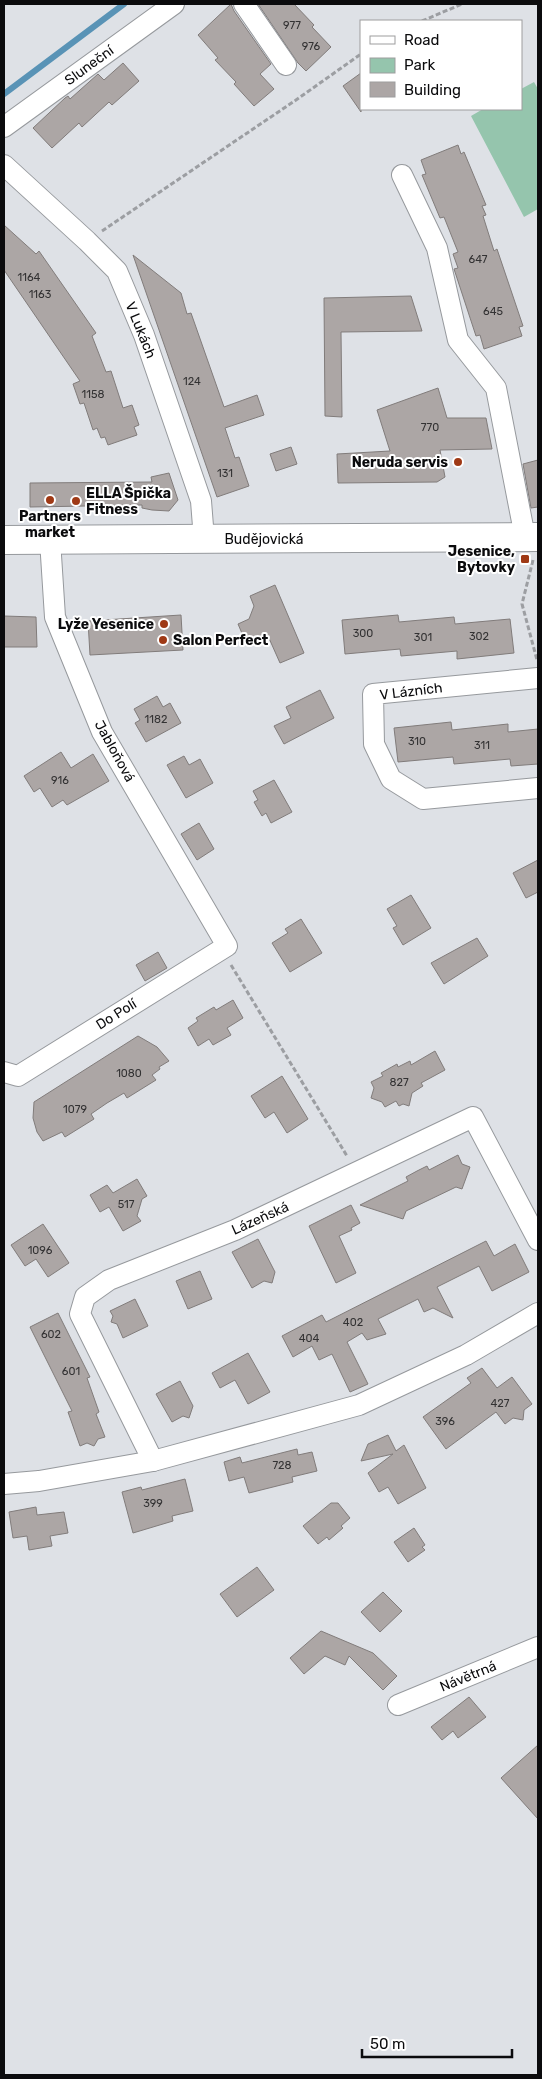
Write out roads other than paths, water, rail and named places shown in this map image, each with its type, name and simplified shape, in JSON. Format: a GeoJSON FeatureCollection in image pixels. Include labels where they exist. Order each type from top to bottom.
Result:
{"type":"FeatureCollection","features":[{"type":"Feature","properties":{"kind":"main road","name":"Budějovická"},"geometry":{"type":"LineString","coordinates":[[4,540],[533,537]]}},
{"type":"Feature","properties":{"kind":"street","name":"Sluneční"},"geometry":{"type":"LineString","coordinates":[[4,127],[174,4]]}},
{"type":"Feature","properties":{"kind":"street"},"geometry":{"type":"LineString","coordinates":[[244,4],[286,65]]}},
{"type":"Feature","properties":{"kind":"street","name":"V Lukách"},"geometry":{"type":"LineString","coordinates":[[4,165],[117,271],[144,335],[201,501],[204,539]]}},
{"type":"Feature","properties":{"kind":"street"},"geometry":{"type":"LineString","coordinates":[[402,175],[437,248],[458,340],[496,388],[533,537]]}},
{"type":"Feature","properties":{"kind":"street","name":"Jabloňová"},"geometry":{"type":"LineString","coordinates":[[50,540],[55,617],[102,732],[224,948]]}},
{"type":"Feature","properties":{"kind":"street","name":"V Lázních"},"geometry":{"type":"LineString","coordinates":[[538,678],[373,694],[374,744],[391,778],[423,799],[538,788]]}},
{"type":"Feature","properties":{"kind":"street","name":"Do Polí"},"geometry":{"type":"LineString","coordinates":[[4,1072],[18,1076],[224,948]]}},
{"type":"Feature","properties":{"kind":"street","name":"Lázeňská"},"geometry":{"type":"LineString","coordinates":[[153,1460],[80,1314],[85,1297],[109,1280],[235,1230],[357,1174],[473,1117],[538,1240]]}},
{"type":"Feature","properties":{"kind":"street"},"geometry":{"type":"LineString","coordinates":[[4,1484],[39,1481],[153,1460],[359,1406],[466,1355],[538,1313]]}},
{"type":"Feature","properties":{"kind":"street","name":"Návětrná"},"geometry":{"type":"LineString","coordinates":[[398,1705],[538,1647]]}},
{"type":"Feature","properties":{"kind":"waterway"},"geometry":{"type":"LineString","coordinates":[[4,94],[124,4]]}},
{"type":"Feature","properties":{"kind":"place","name":"Neruda servis"},"geometry":{"type":"Point","coordinates":[458,462]}},
{"type":"Feature","properties":{"kind":"place","name":"Partners market"},"geometry":{"type":"Point","coordinates":[50,500]}},
{"type":"Feature","properties":{"kind":"place","name":"ELLA Špička Fitness"},"geometry":{"type":"Point","coordinates":[76,501]}},
{"type":"Feature","properties":{"kind":"place","name":"Jesenice, Bytovky"},"geometry":{"type":"Point","coordinates":[525,559]}},
{"type":"Feature","properties":{"kind":"place","name":"Lyže Yesenice"},"geometry":{"type":"Point","coordinates":[164,624]}},
{"type":"Feature","properties":{"kind":"place","name":"Salon Perfect"},"geometry":{"type":"Point","coordinates":[163,640]}}]}
